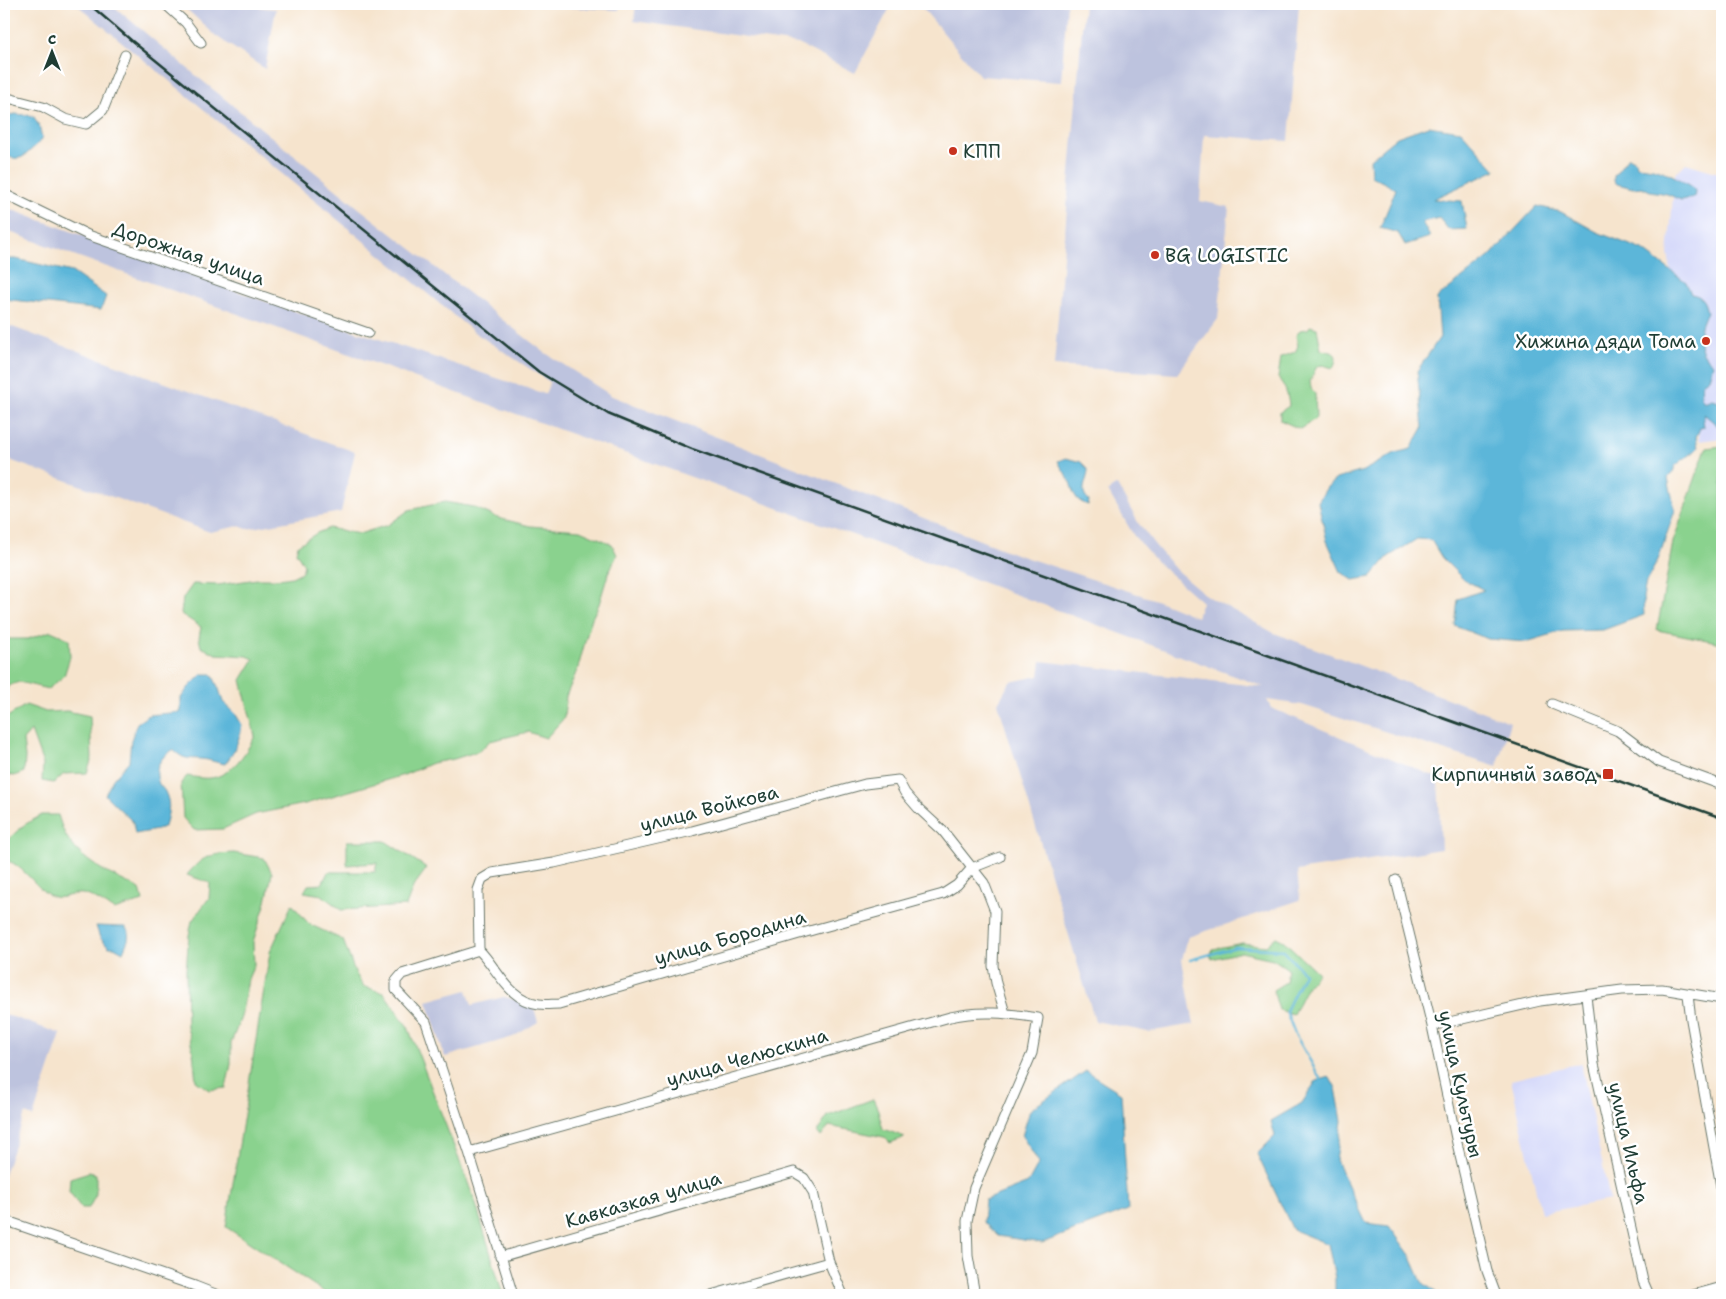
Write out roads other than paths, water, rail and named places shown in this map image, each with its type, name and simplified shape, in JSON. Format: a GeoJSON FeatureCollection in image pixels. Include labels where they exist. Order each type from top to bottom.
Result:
{"type":"FeatureCollection","features":[{"type":"Feature","properties":{"kind":"street"},"geometry":{"type":"LineString","coordinates":[[165,4],[186,23],[201,43]]}},
{"type":"Feature","properties":{"kind":"street"},"geometry":{"type":"LineString","coordinates":[[4,97],[44,107],[65,120],[86,124],[103,110],[125,55]]}},
{"type":"Feature","properties":{"kind":"street","name":"Дорожная улица"},"geometry":{"type":"LineString","coordinates":[[4,194],[88,235],[368,333]]}},
{"type":"Feature","properties":{"kind":"street"},"geometry":{"type":"LineString","coordinates":[[1552,704],[1618,731],[1659,762],[1722,785]]}},
{"type":"Feature","properties":{"kind":"street","name":"улица Войкова"},"geometry":{"type":"LineString","coordinates":[[479,950],[478,890],[482,879],[492,873],[554,863],[692,831],[865,784],[898,780],[918,808],[943,831],[972,868]]}},
{"type":"Feature","properties":{"kind":"street","name":"улица Бородина"},"geometry":{"type":"LineString","coordinates":[[479,950],[490,961],[503,982],[521,998],[538,1004],[558,1004],[943,894],[957,885],[972,868],[1000,857]]}},
{"type":"Feature","properties":{"kind":"street"},"geometry":{"type":"LineString","coordinates":[[972,868],[984,883],[995,911],[992,966],[1005,1013]]}},
{"type":"Feature","properties":{"kind":"street","name":"улица Культуры"},"geometry":{"type":"LineString","coordinates":[[1396,880],[1432,1026],[1487,1271],[1496,1295]]}},
{"type":"Feature","properties":{"kind":"street"},"geometry":{"type":"LineString","coordinates":[[479,950],[402,974],[396,981],[396,990],[426,1022],[513,1295]]}},
{"type":"Feature","properties":{"kind":"street"},"geometry":{"type":"LineString","coordinates":[[1432,1026],[1540,1002],[1622,990],[1662,989],[1722,1000]]}},
{"type":"Feature","properties":{"kind":"street"},"geometry":{"type":"LineString","coordinates":[[1688,995],[1722,1192]]}},
{"type":"Feature","properties":{"kind":"street","name":"улица Ильфа"},"geometry":{"type":"LineString","coordinates":[[1586,996],[1594,1064],[1643,1281],[1649,1295]]}},
{"type":"Feature","properties":{"kind":"street","name":"улица Челюскина"},"geometry":{"type":"LineString","coordinates":[[469,1152],[950,1016],[982,1012],[1038,1018],[1032,1053],[974,1188],[966,1221],[968,1256],[975,1295]]}},
{"type":"Feature","properties":{"kind":"street","name":"Кавказкая улица"},"geometry":{"type":"LineString","coordinates":[[500,1257],[794,1172],[804,1178],[813,1192],[829,1262]]}},
{"type":"Feature","properties":{"kind":"street"},"geometry":{"type":"LineString","coordinates":[[4,1220],[218,1295]]}},
{"type":"Feature","properties":{"kind":"street"},"geometry":{"type":"LineString","coordinates":[[711,1295],[829,1262],[843,1295]]}},
{"type":"Feature","properties":{"kind":"street"},"geometry":{"type":"LineString","coordinates":[[1692,1295],[1722,1287]]}},
{"type":"Feature","properties":{"kind":"water"},"geometry":{"type":"Polygon","coordinates":[[[14,114],[34,117],[42,138],[21,158],[12,158],[4,155],[4,115],[14,114]]]}},
{"type":"Feature","properties":{"kind":"water"},"geometry":{"type":"Polygon","coordinates":[[[1428,126],[1461,131],[1496,170],[1433,199],[1462,201],[1467,229],[1449,230],[1439,218],[1422,222],[1430,237],[1405,245],[1398,233],[1380,228],[1396,189],[1371,176],[1370,159],[1397,137],[1428,126]]]}},
{"type":"Feature","properties":{"kind":"water"},"geometry":{"type":"Polygon","coordinates":[[[1628,157],[1635,161],[1636,166],[1660,170],[1679,179],[1693,188],[1695,191],[1694,197],[1681,200],[1642,187],[1633,188],[1617,184],[1614,181],[1614,176],[1628,157]]]}},
{"type":"Feature","properties":{"kind":"water"},"geometry":{"type":"Polygon","coordinates":[[[1537,206],[1561,212],[1597,232],[1643,250],[1686,282],[1691,294],[1698,296],[1702,300],[1707,312],[1701,326],[1701,346],[1707,358],[1713,364],[1709,378],[1702,383],[1701,397],[1704,402],[1712,399],[1721,402],[1722,424],[1718,426],[1704,414],[1704,427],[1700,428],[1696,437],[1698,448],[1675,466],[1668,478],[1675,510],[1658,560],[1646,582],[1643,597],[1644,615],[1603,630],[1563,631],[1526,642],[1488,639],[1455,626],[1458,599],[1484,590],[1463,579],[1442,558],[1431,540],[1417,539],[1388,557],[1371,577],[1353,580],[1341,572],[1327,541],[1318,502],[1327,487],[1336,479],[1363,471],[1395,453],[1411,449],[1423,428],[1417,371],[1440,337],[1437,298],[1489,257],[1537,206]]]}},
{"type":"Feature","properties":{"kind":"water"},"geometry":{"type":"Polygon","coordinates":[[[4,259],[16,259],[72,272],[106,296],[101,310],[4,299],[4,259]]]}},
{"type":"Feature","properties":{"kind":"water"},"geometry":{"type":"Polygon","coordinates":[[[1066,458],[1081,462],[1088,469],[1084,494],[1089,501],[1088,505],[1080,501],[1076,496],[1069,479],[1058,461],[1066,458]]]}},
{"type":"Feature","properties":{"kind":"water"},"geometry":{"type":"Polygon","coordinates":[[[202,674],[212,674],[223,702],[235,713],[242,725],[236,746],[225,764],[186,758],[173,750],[164,756],[157,768],[157,779],[165,793],[169,806],[165,826],[157,830],[135,834],[133,822],[105,795],[113,779],[129,761],[131,740],[137,723],[149,715],[181,712],[181,698],[202,674]]]}},
{"type":"Feature","properties":{"kind":"water"},"geometry":{"type":"Polygon","coordinates":[[[96,926],[126,927],[129,931],[128,940],[123,952],[114,947],[109,947],[100,938],[96,926]]]}},
{"type":"Feature","properties":{"kind":"water"},"geometry":{"type":"Polygon","coordinates":[[[1086,1071],[1121,1093],[1128,1210],[1042,1243],[998,1236],[983,1222],[985,1200],[1028,1183],[1039,1163],[1022,1136],[1030,1110],[1086,1071]]]}},
{"type":"Feature","properties":{"kind":"water"},"geometry":{"type":"Polygon","coordinates":[[[1330,1077],[1336,1088],[1342,1121],[1336,1160],[1366,1223],[1389,1226],[1410,1255],[1422,1282],[1437,1295],[1335,1295],[1335,1278],[1328,1244],[1293,1230],[1257,1154],[1275,1136],[1271,1121],[1302,1103],[1316,1081],[1330,1077]]]}},
{"type":"Feature","properties":{"kind":"waterway"},"geometry":{"type":"LineString","coordinates":[[1190,960],[1236,947],[1283,950],[1304,973],[1286,1011],[1295,1034],[1321,1080]]}},
{"type":"Feature","properties":{"kind":"railway"},"geometry":{"type":"LineString","coordinates":[[89,4],[539,372],[608,414],[692,449],[1722,818]]}},
{"type":"Feature","properties":{"kind":"place","name":"КПП"},"geometry":{"type":"Point","coordinates":[953,151]}},
{"type":"Feature","properties":{"kind":"place","name":"BG LOGISTIC"},"geometry":{"type":"Point","coordinates":[1155,255]}},
{"type":"Feature","properties":{"kind":"place","name":"Хижина дяди Тома"},"geometry":{"type":"Point","coordinates":[1706,341]}},
{"type":"Feature","properties":{"kind":"place","name":"Кирпичный завод"},"geometry":{"type":"Point","coordinates":[1608,774]}}]}
